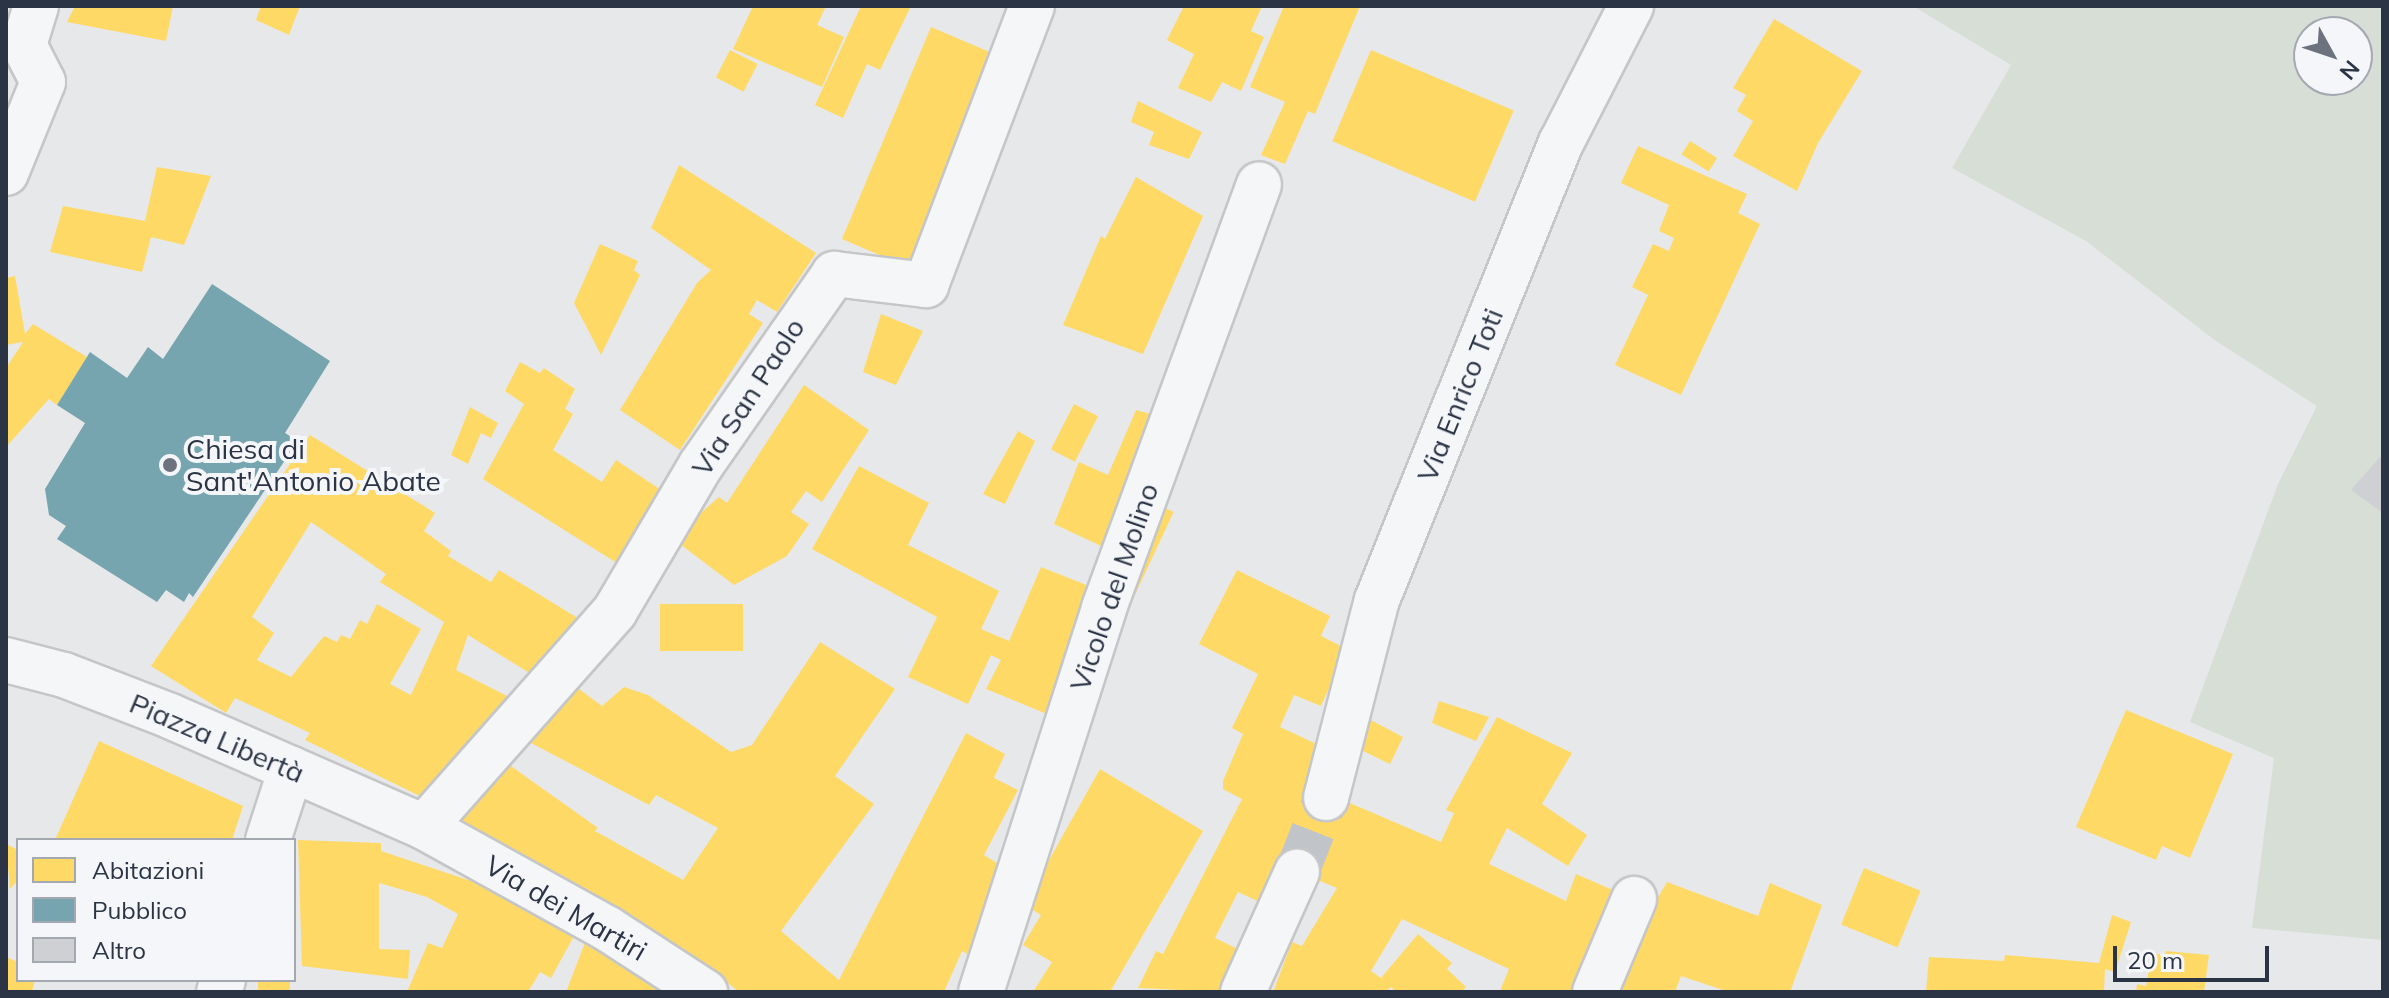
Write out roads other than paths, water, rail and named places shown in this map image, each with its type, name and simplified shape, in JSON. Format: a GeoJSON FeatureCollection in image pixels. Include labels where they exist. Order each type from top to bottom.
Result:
{"type":"FeatureCollection","features":[{"type":"Feature","properties":{"kind":"street"},"geometry":{"type":"LineString","coordinates":[[6,173],[43,82],[24,45],[36,6]]}},
{"type":"Feature","properties":{"kind":"street","name":"Via San Paolo"},"geometry":{"type":"LineString","coordinates":[[424,827],[615,611],[701,465],[834,274],[926,285],[1032,6]]}},
{"type":"Feature","properties":{"kind":"street","name":"Via Enrico Toti"},"geometry":{"type":"LineString","coordinates":[[1326,798],[1377,600],[1561,143],[1631,6]]}},
{"type":"Feature","properties":{"kind":"street","name":"Vicolo del Molino"},"geometry":{"type":"LineString","coordinates":[[981,992],[1104,608],[1259,185]]}},
{"type":"Feature","properties":{"kind":"street","name":"Piazza Libertà"},"geometry":{"type":"LineString","coordinates":[[6,660],[77,680],[424,827]]}},
{"type":"Feature","properties":{"kind":"street"},"geometry":{"type":"LineString","coordinates":[[269,838],[291,769]]}},
{"type":"Feature","properties":{"kind":"street","name":"Via dei Martiri"},"geometry":{"type":"LineString","coordinates":[[424,827],[608,929],[701,991]]}},
{"type":"Feature","properties":{"kind":"street"},"geometry":{"type":"LineString","coordinates":[[1243,992],[1297,872]]}},
{"type":"Feature","properties":{"kind":"street"},"geometry":{"type":"LineString","coordinates":[[1595,992],[1634,899]]}},
{"type":"Feature","properties":{"kind":"tunnel"},"geometry":{"type":"LineString","coordinates":[[1297,872],[1326,798]]}},
{"type":"Feature","properties":{"kind":"place","name":"Chiesa di Sant'Antonio Abate"},"geometry":{"type":"Point","coordinates":[170,465]}}]}
